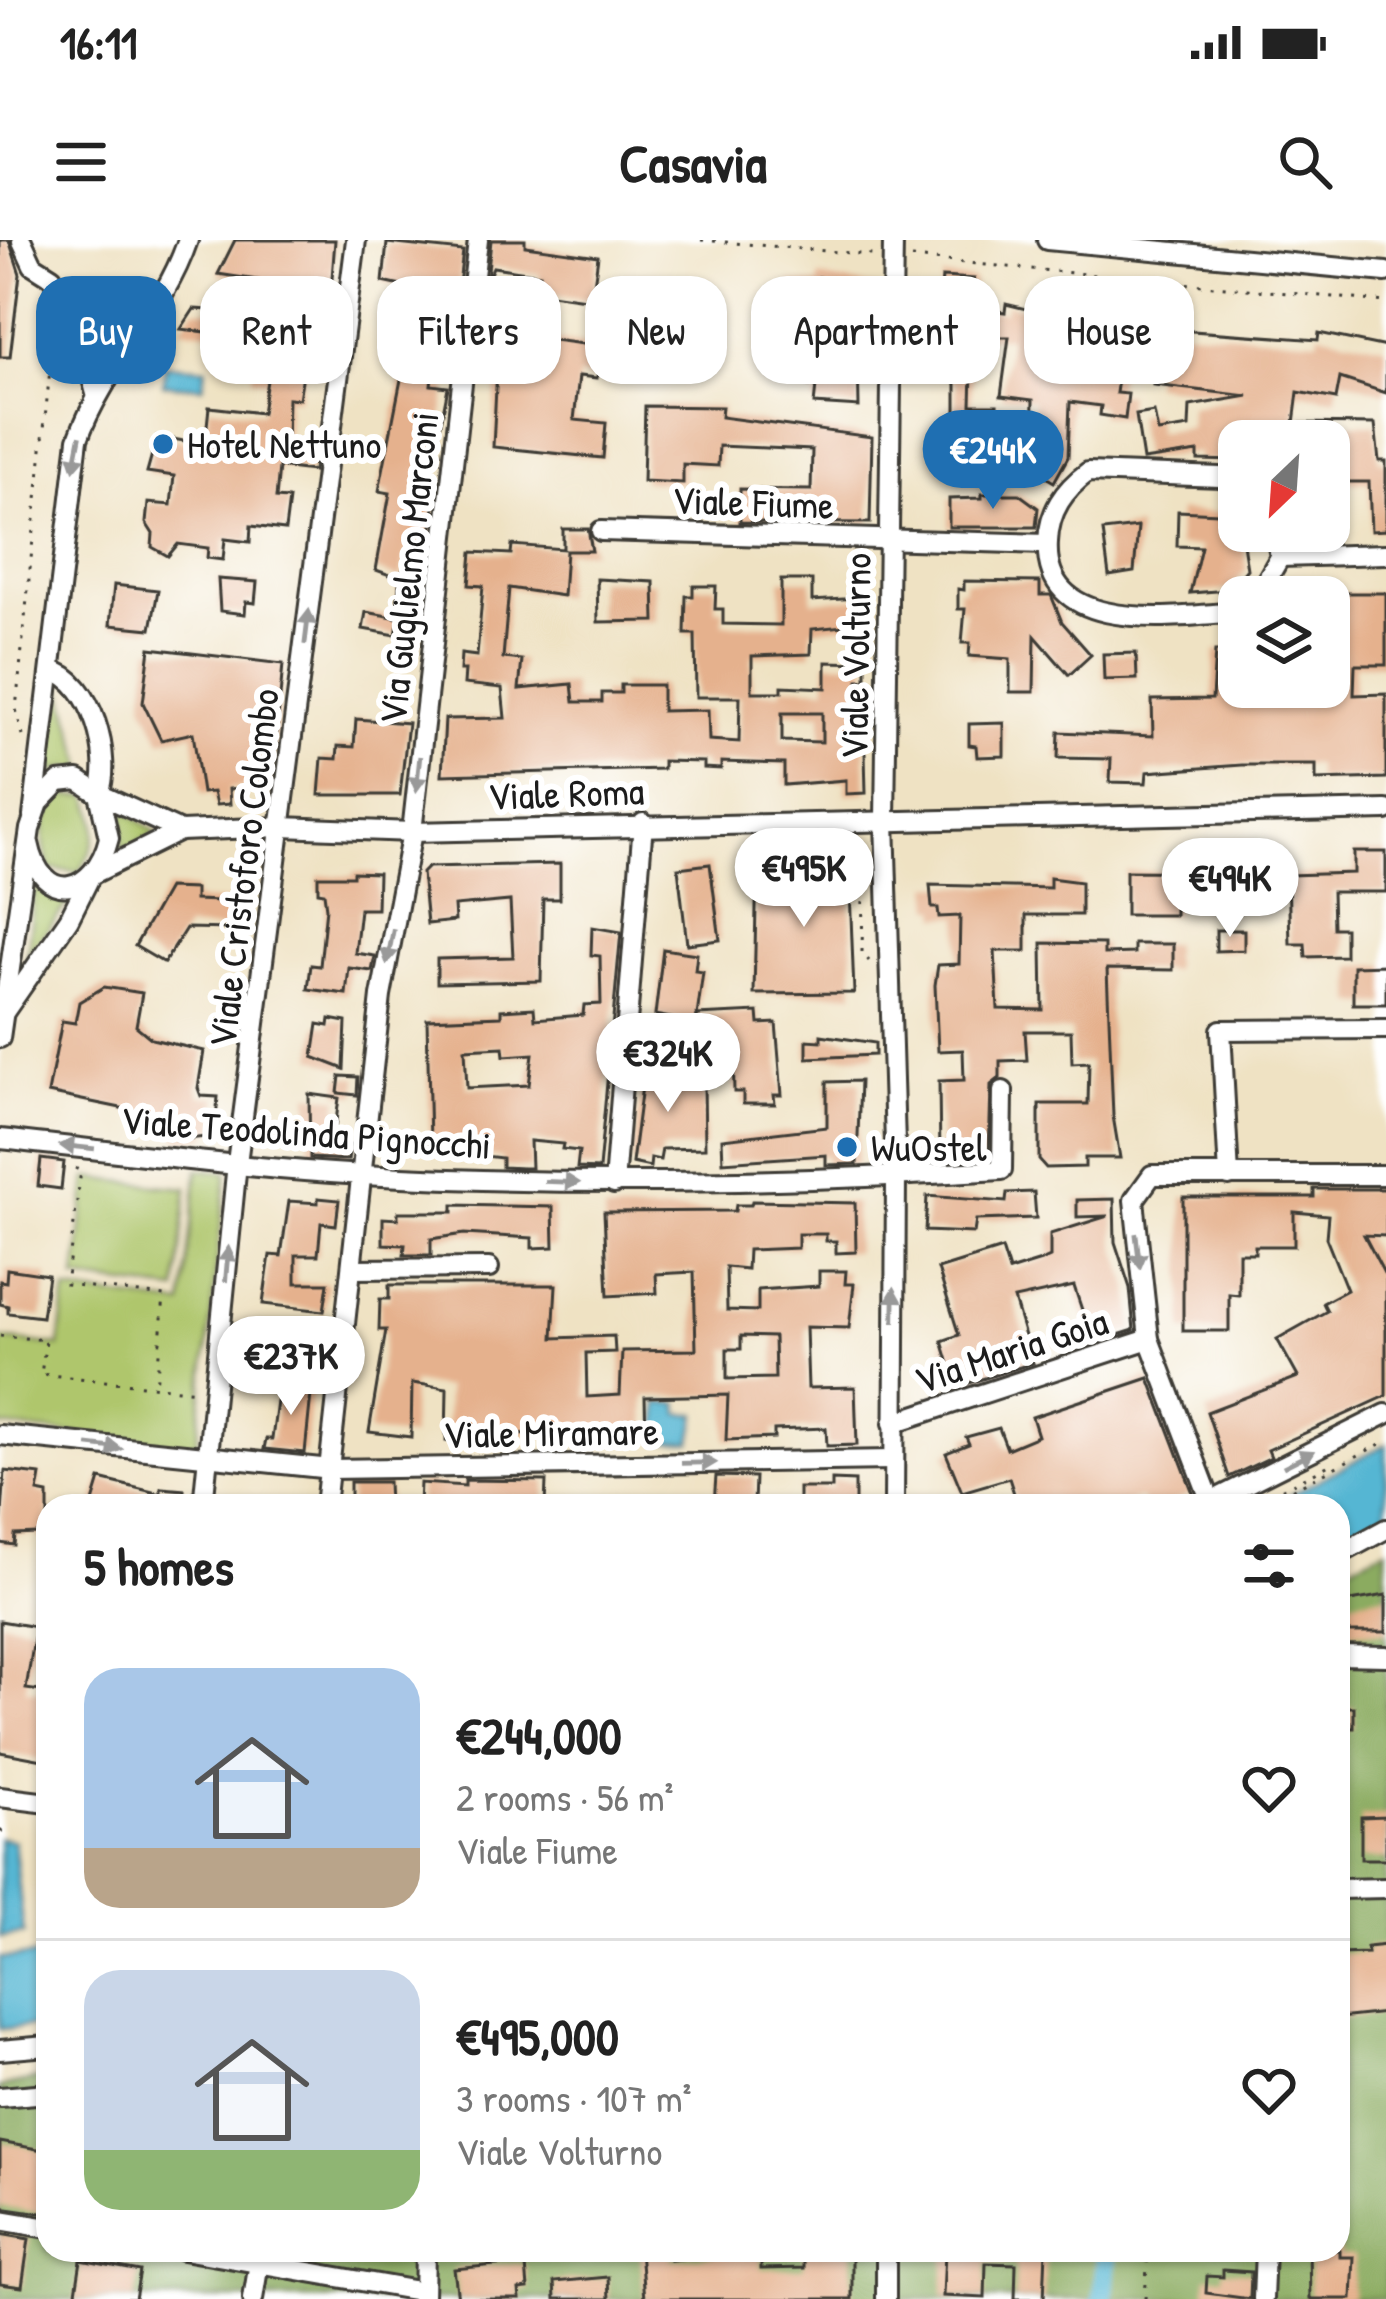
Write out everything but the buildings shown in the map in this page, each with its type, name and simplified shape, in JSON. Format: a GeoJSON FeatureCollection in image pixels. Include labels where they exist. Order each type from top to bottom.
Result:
{"type":"FeatureCollection","features":[{"type":"Feature","properties":{"kind":"street"},"geometry":{"type":"LineString","coordinates":[[0,1038],[33,816],[76,451],[97,397],[164,295],[188,240]]}},
{"type":"Feature","properties":{"kind":"street","name":"Viale Cristoforo Colombo"},"geometry":{"type":"LineString","coordinates":[[205,1494],[237,1163],[356,240]]}},
{"type":"Feature","properties":{"kind":"street","name":"Via Guglielmo Marconi"},"geometry":{"type":"LineString","coordinates":[[327,1494],[381,995],[412,832],[478,240]]}},
{"type":"Feature","properties":{"kind":"street"},"geometry":{"type":"LineString","coordinates":[[1047,240],[1255,249],[1386,272]]}},
{"type":"Feature","properties":{"kind":"street"},"geometry":{"type":"LineString","coordinates":[[22,242],[33,266],[52,277],[79,332],[97,397]]}},
{"type":"Feature","properties":{"kind":"street","name":"Viale Volturno"},"geometry":{"type":"LineString","coordinates":[[893,248],[885,820],[896,1177],[894,1494]]}},
{"type":"Feature","properties":{"kind":"street"},"geometry":{"type":"LineString","coordinates":[[1218,477],[1088,472],[1056,505],[1047,544],[1053,576],[1074,602],[1154,617],[1218,613]]}},
{"type":"Feature","properties":{"kind":"street","name":"Viale Fiume"},"geometry":{"type":"LineString","coordinates":[[601,531],[1047,544]]}},
{"type":"Feature","properties":{"kind":"street"},"geometry":{"type":"LineString","coordinates":[[1269,576],[1279,552]]}},
{"type":"Feature","properties":{"kind":"street"},"geometry":{"type":"LineString","coordinates":[[1280,557],[1386,554]]}},
{"type":"Feature","properties":{"kind":"street"},"geometry":{"type":"LineString","coordinates":[[5,1011],[75,910],[109,838],[99,794],[105,762],[82,694],[69,676],[51,670]]}},
{"type":"Feature","properties":{"kind":"street"},"geometry":{"type":"LineString","coordinates":[[33,816],[59,782],[78,780],[99,794]]}},
{"type":"Feature","properties":{"kind":"street","name":"Viale Roma"},"geometry":{"type":"LineString","coordinates":[[99,794],[180,830]]}},
{"type":"Feature","properties":{"kind":"street","name":"Viale Roma"},"geometry":{"type":"LineString","coordinates":[[92,875],[180,830],[282,827],[412,832],[643,823],[1386,810]]}},
{"type":"Feature","properties":{"kind":"street"},"geometry":{"type":"LineString","coordinates":[[614,1184],[643,823]]}},
{"type":"Feature","properties":{"kind":"street"},"geometry":{"type":"LineString","coordinates":[[29,843],[37,869],[52,884],[71,887],[92,875]]}},
{"type":"Feature","properties":{"kind":"street"},"geometry":{"type":"LineString","coordinates":[[1229,1176],[1221,1030],[1386,1029]]}},
{"type":"Feature","properties":{"kind":"street","name":"Viale Teodolinda Pignocchi"},"geometry":{"type":"LineString","coordinates":[[0,1139],[361,1175],[614,1184],[896,1177],[1002,1170],[1003,1091]]}},
{"type":"Feature","properties":{"kind":"street"},"geometry":{"type":"LineString","coordinates":[[1203,1494],[1149,1339],[1134,1200],[1152,1175],[1386,1175]]}},
{"type":"Feature","properties":{"kind":"street"},"geometry":{"type":"LineString","coordinates":[[352,1269],[489,1268]]}},
{"type":"Feature","properties":{"kind":"street","name":"Via Maria Goia"},"geometry":{"type":"LineString","coordinates":[[893,1423],[1149,1339]]}},
{"type":"Feature","properties":{"kind":"street"},"geometry":{"type":"LineString","coordinates":[[1226,1494],[1386,1414]]}},
{"type":"Feature","properties":{"kind":"street","name":"Viale Miramare"},"geometry":{"type":"LineString","coordinates":[[0,1435],[331,1469],[893,1460]]}},
{"type":"Feature","properties":{"kind":"street"},"geometry":{"type":"LineString","coordinates":[[1350,1548],[1386,1529]]}},
{"type":"Feature","properties":{"kind":"street"},"geometry":{"type":"LineString","coordinates":[[1350,1655],[1386,1656]]}},
{"type":"Feature","properties":{"kind":"street"},"geometry":{"type":"LineString","coordinates":[[0,1797],[36,1802]]}},
{"type":"Feature","properties":{"kind":"street"},"geometry":{"type":"LineString","coordinates":[[1350,1889],[1386,1888]]}},
{"type":"Feature","properties":{"kind":"street"},"geometry":{"type":"LineString","coordinates":[[0,2050],[36,2047]]}},
{"type":"Feature","properties":{"kind":"street"},"geometry":{"type":"LineString","coordinates":[[0,2097],[36,2094]]}},
{"type":"Feature","properties":{"kind":"street"},"geometry":{"type":"LineString","coordinates":[[0,2220],[36,2226]]}},
{"type":"Feature","properties":{"kind":"street"},"geometry":{"type":"LineString","coordinates":[[253,2299],[259,2262]]}},
{"type":"Feature","properties":{"kind":"street"},"geometry":{"type":"LineString","coordinates":[[285,2262],[424,2296],[425,2262]]}},
{"type":"Feature","properties":{"kind":"street"},"geometry":{"type":"LineString","coordinates":[[886,2262],[886,2299]]}},
{"type":"Feature","properties":{"kind":"street"},"geometry":{"type":"LineString","coordinates":[[1263,2299],[1265,2262]]}},
{"type":"Feature","properties":{"kind":"path"},"geometry":{"type":"LineString","coordinates":[[700,240],[893,248],[1386,302]]}},
{"type":"Feature","properties":{"kind":"path"},"geometry":{"type":"LineString","coordinates":[[66,1146],[81,1171],[66,1284],[164,1296],[155,1387]]}},
{"type":"Feature","properties":{"kind":"path"},"geometry":{"type":"LineString","coordinates":[[0,1336],[46,1340],[40,1374],[215,1393]]}},
{"type":"Feature","properties":{"kind":"path"},"geometry":{"type":"LineString","coordinates":[[1274,1494],[1386,1438]]}},
{"type":"Feature","properties":{"kind":"path"},"geometry":{"type":"LineString","coordinates":[[1282,1494],[1386,1438]]}},
{"type":"Feature","properties":{"kind":"path"},"geometry":{"type":"LineString","coordinates":[[1145,2299],[1147,2262]]}},
{"type":"Feature","properties":{"kind":"green space"},"geometry":{"type":"Polygon","coordinates":[[[60,681],[85,770],[68,767],[50,773],[60,681]]]}},
{"type":"Feature","properties":{"kind":"green space"},"geometry":{"type":"Polygon","coordinates":[[[59,796],[88,796],[92,806],[95,836],[78,872],[50,869],[47,859],[46,822],[59,796]]]}},
{"type":"Feature","properties":{"kind":"green space"},"geometry":{"type":"Polygon","coordinates":[[[123,809],[157,833],[122,852],[123,809]]]}},
{"type":"Feature","properties":{"kind":"green space"},"geometry":{"type":"Polygon","coordinates":[[[35,888],[69,902],[27,956],[35,888]]]}},
{"type":"Feature","properties":{"kind":"green space"},"geometry":{"type":"Polygon","coordinates":[[[198,1169],[227,1172],[196,1448],[0,1426],[0,1339],[59,1346],[66,1291],[183,1305],[198,1169]]]}},
{"type":"Feature","properties":{"kind":"green space"},"geometry":{"type":"Polygon","coordinates":[[[87,1178],[187,1188],[177,1291],[76,1279],[87,1178]]]}},
{"type":"Feature","properties":{"kind":"green space"},"geometry":{"type":"Polygon","coordinates":[[[1386,1549],[1386,2299],[0,2299],[0,2087],[36,2080],[36,2262],[1350,2262],[1350,1566],[1386,1549]]]}},
{"type":"Feature","properties":{"kind":"water"},"geometry":{"type":"Polygon","coordinates":[[[176,366],[200,368],[203,387],[163,384],[176,384],[176,366]]]}},
{"type":"Feature","properties":{"kind":"water"},"geometry":{"type":"Polygon","coordinates":[[[658,1403],[679,1403],[680,1414],[697,1414],[692,1442],[658,1442],[658,1403]]]}},
{"type":"Feature","properties":{"kind":"water"},"geometry":{"type":"Polygon","coordinates":[[[1386,1444],[1386,1513],[1350,1534],[1350,1494],[1292,1494],[1386,1444]]]}},
{"type":"Feature","properties":{"kind":"water"},"geometry":{"type":"Polygon","coordinates":[[[0,1838],[14,1841],[24,1934],[0,1937],[0,1838]]]}},
{"type":"Feature","properties":{"kind":"water"},"geometry":{"type":"Polygon","coordinates":[[[36,1956],[36,2026],[0,2029],[0,1958],[36,1956]]]}},
{"type":"Feature","properties":{"kind":"waterway"},"geometry":{"type":"LineString","coordinates":[[1103,2299],[1106,2262]]}},
{"type":"Feature","properties":{"kind":"place","name":"Hotel Nettuno"},"geometry":{"type":"Point","coordinates":[163,444]}},
{"type":"Feature","properties":{"kind":"place","name":"WuOstel"},"geometry":{"type":"Point","coordinates":[847,1147]}}]}
